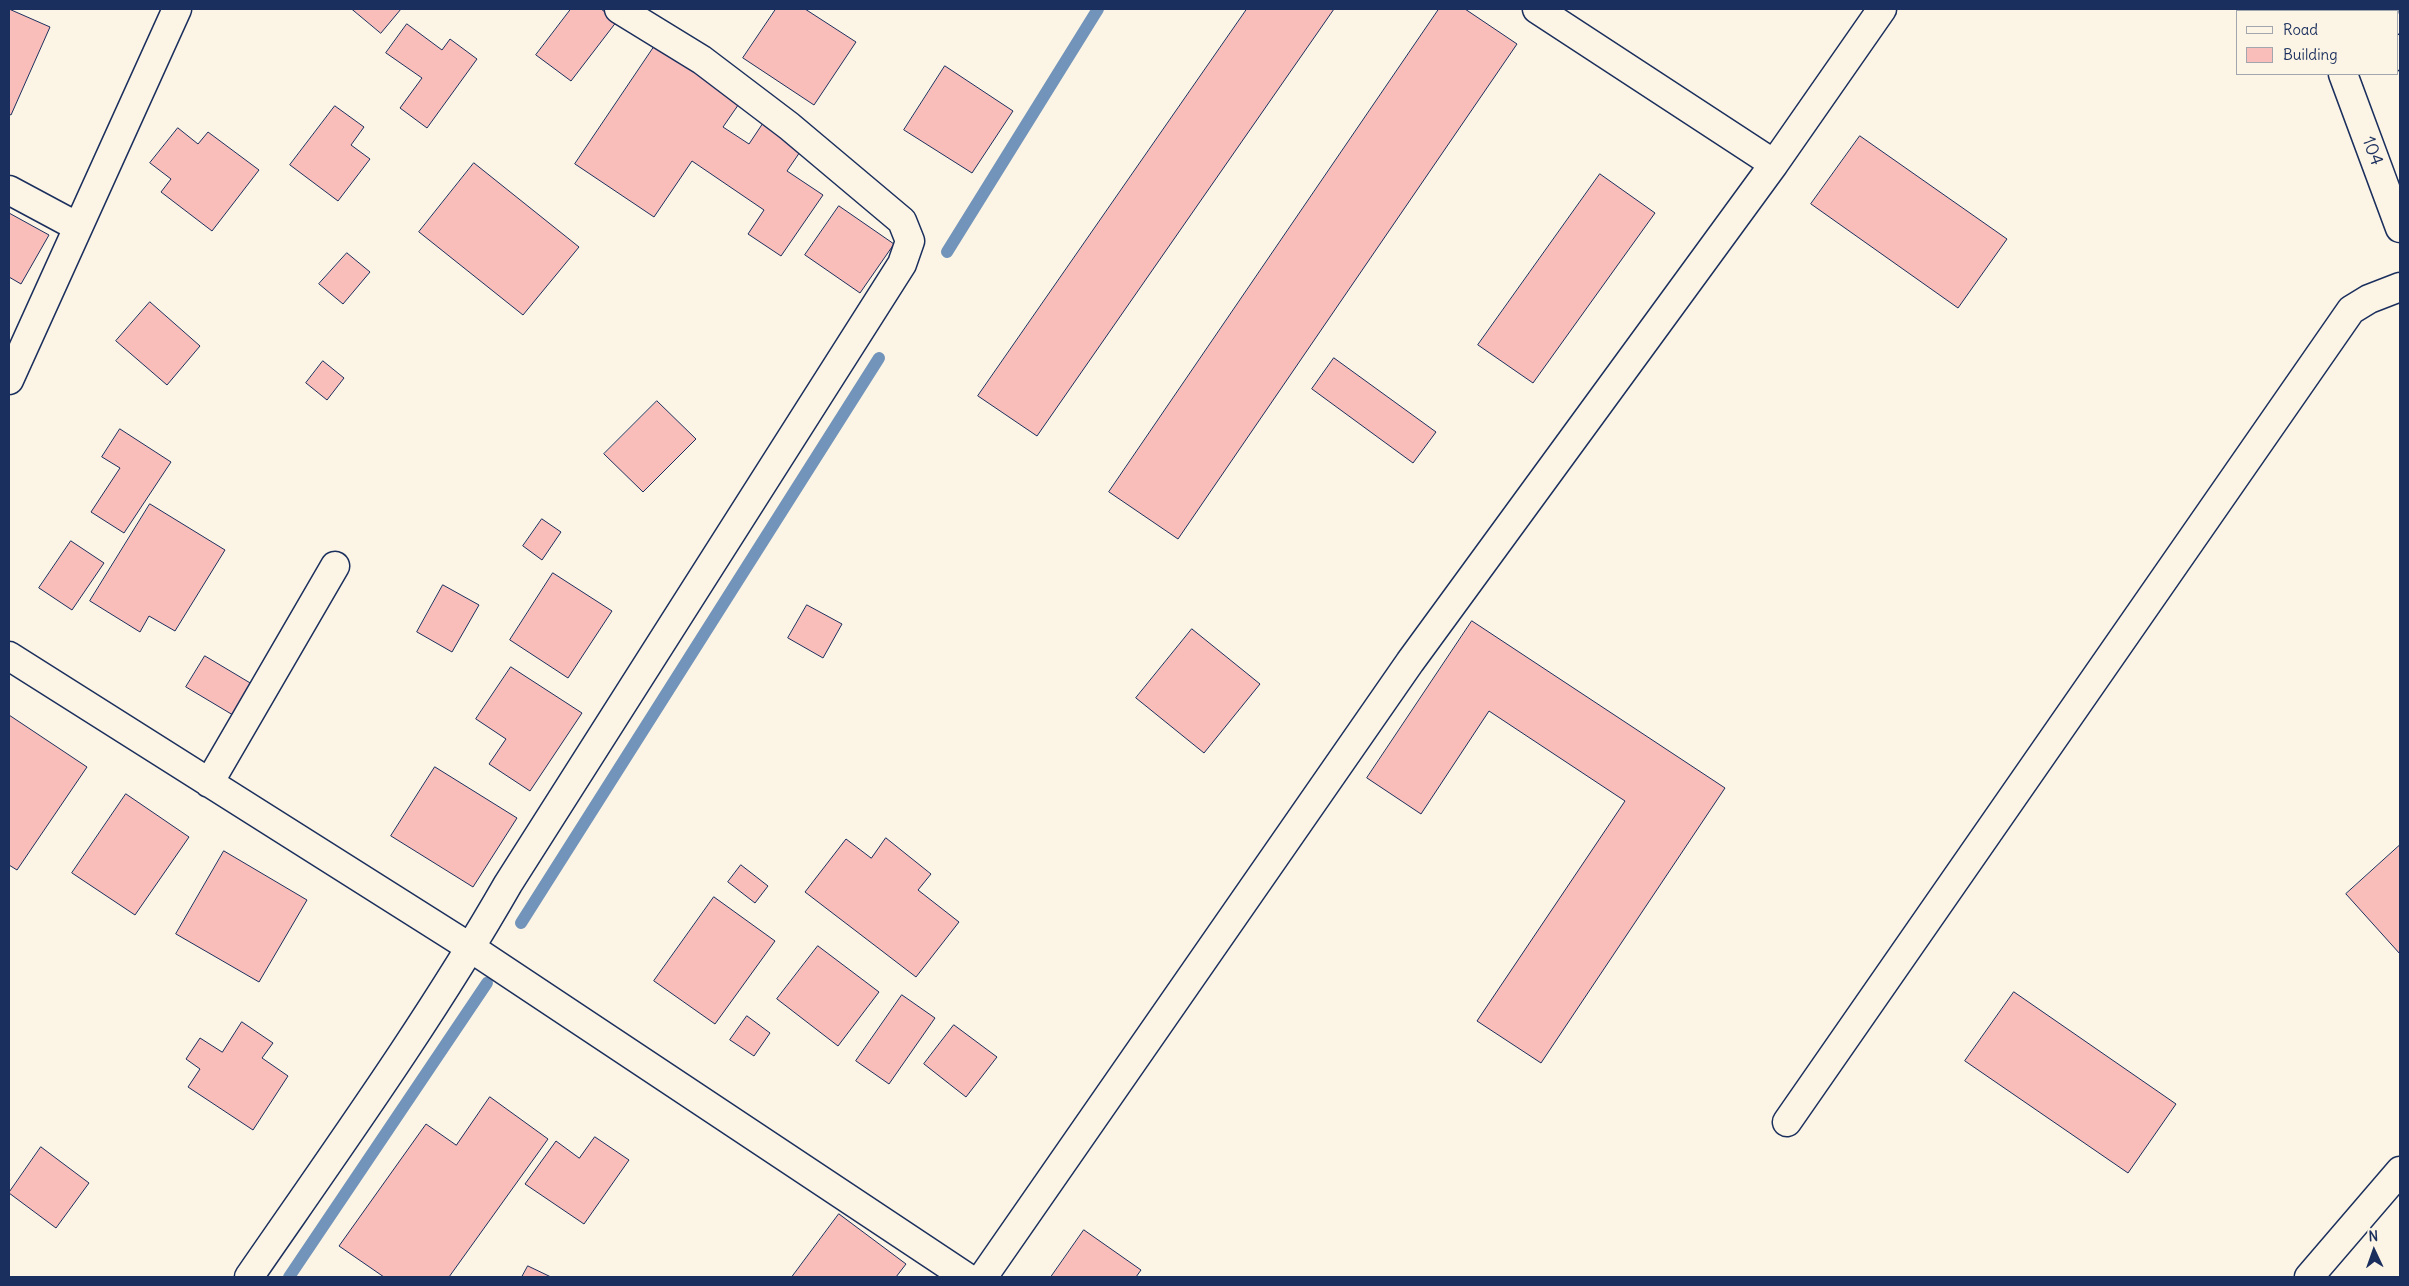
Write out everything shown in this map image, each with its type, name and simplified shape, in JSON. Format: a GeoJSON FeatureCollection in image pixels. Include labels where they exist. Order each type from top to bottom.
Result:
{"type":"FeatureCollection","features":[{"type":"Feature","properties":{"kind":"street"},"geometry":{"type":"LineString","coordinates":[[9,380],[177,9]]}},
{"type":"Feature","properties":{"kind":"street"},"geometry":{"type":"LineString","coordinates":[[249,1277],[343,1141],[471,948],[508,884],[902,264],[910,241],[902,221],[896,215],[789,126],[702,60],[619,9]]}},
{"type":"Feature","properties":{"kind":"street"},"geometry":{"type":"LineString","coordinates":[[1537,9],[1774,164]]}},
{"type":"Feature","properties":{"kind":"street"},"geometry":{"type":"LineString","coordinates":[[983,1277],[1410,662],[1774,164],[1882,9]]}},
{"type":"Feature","properties":{"kind":"street","name":"104"},"geometry":{"type":"LineString","coordinates":[[2343,75],[2400,228]]}},
{"type":"Feature","properties":{"kind":"street"},"geometry":{"type":"LineString","coordinates":[[9,190],[78,227]]}},
{"type":"Feature","properties":{"kind":"street"},"geometry":{"type":"LineString","coordinates":[[1787,1122],[2351,310],[2369,299],[2400,287]]}},
{"type":"Feature","properties":{"kind":"street"},"geometry":{"type":"LineString","coordinates":[[209,782],[335,566]]}},
{"type":"Feature","properties":{"kind":"street"},"geometry":{"type":"LineString","coordinates":[[9,656],[471,948],[966,1277]]}},
{"type":"Feature","properties":{"kind":"street"},"geometry":{"type":"LineString","coordinates":[[2309,1277],[2400,1171]]}},
{"type":"Feature","properties":{"kind":"building"},"geometry":{"type":"Polygon","coordinates":[[[9,9],[50,27],[11,115],[9,114],[9,9]]]}},
{"type":"Feature","properties":{"kind":"building"},"geometry":{"type":"Polygon","coordinates":[[[352,9],[401,9],[381,33],[352,9]]]}},
{"type":"Feature","properties":{"kind":"building"},"geometry":{"type":"Polygon","coordinates":[[[571,9],[601,9],[617,21],[571,81],[536,55],[571,9]]]}},
{"type":"Feature","properties":{"kind":"building"},"geometry":{"type":"Polygon","coordinates":[[[776,9],[805,9],[856,42],[814,105],[743,58],[776,9]]]}},
{"type":"Feature","properties":{"kind":"building"},"geometry":{"type":"Polygon","coordinates":[[[1247,9],[1334,9],[1037,436],[978,396],[1247,9]]]}},
{"type":"Feature","properties":{"kind":"building"},"geometry":{"type":"Polygon","coordinates":[[[1439,9],[1465,9],[1517,44],[1178,539],[1109,492],[1439,9]]]}},
{"type":"Feature","properties":{"kind":"building"},"geometry":{"type":"Polygon","coordinates":[[[407,24],[442,50],[450,39],[477,59],[427,128],[400,108],[422,78],[386,53],[407,24]]]}},
{"type":"Feature","properties":{"kind":"building"},"geometry":{"type":"Polygon","coordinates":[[[658,41],[743,98],[723,127],[749,144],[763,123],[802,149],[787,171],[823,195],[781,256],[748,234],[764,210],[692,161],[654,217],[575,164],[658,41]]]}},
{"type":"Feature","properties":{"kind":"building"},"geometry":{"type":"Polygon","coordinates":[[[945,66],[1013,111],[972,173],[904,130],[945,66]]]}},
{"type":"Feature","properties":{"kind":"building"},"geometry":{"type":"Polygon","coordinates":[[[335,106],[364,127],[351,145],[370,159],[338,201],[290,165],[335,106]]]}},
{"type":"Feature","properties":{"kind":"building"},"geometry":{"type":"Polygon","coordinates":[[[178,128],[198,144],[208,132],[259,170],[212,231],[161,192],[171,179],[150,163],[178,128]]]}},
{"type":"Feature","properties":{"kind":"building"},"geometry":{"type":"Polygon","coordinates":[[[1860,136],[2007,239],[1958,308],[1811,204],[1860,136]]]}},
{"type":"Feature","properties":{"kind":"building"},"geometry":{"type":"Polygon","coordinates":[[[474,163],[579,247],[523,315],[419,232],[474,163]]]}},
{"type":"Feature","properties":{"kind":"building"},"geometry":{"type":"Polygon","coordinates":[[[1600,174],[1655,213],[1533,383],[1478,345],[1600,174]]]}},
{"type":"Feature","properties":{"kind":"building"},"geometry":{"type":"Polygon","coordinates":[[[839,206],[894,244],[860,293],[805,255],[839,206]]]}},
{"type":"Feature","properties":{"kind":"building"},"geometry":{"type":"Polygon","coordinates":[[[9,213],[49,235],[21,284],[9,277],[9,213]]]}},
{"type":"Feature","properties":{"kind":"building"},"geometry":{"type":"Polygon","coordinates":[[[347,253],[370,272],[343,304],[319,284],[347,253]]]}},
{"type":"Feature","properties":{"kind":"building"},"geometry":{"type":"Polygon","coordinates":[[[150,302],[200,346],[167,385],[116,341],[150,302]]]}},
{"type":"Feature","properties":{"kind":"building"},"geometry":{"type":"Polygon","coordinates":[[[1334,358],[1436,432],[1413,463],[1312,389],[1334,358]]]}},
{"type":"Feature","properties":{"kind":"building"},"geometry":{"type":"Polygon","coordinates":[[[323,361],[344,378],[327,400],[306,383],[323,361]]]}},
{"type":"Feature","properties":{"kind":"building"},"geometry":{"type":"Polygon","coordinates":[[[657,401],[696,439],[643,492],[604,454],[657,401]]]}},
{"type":"Feature","properties":{"kind":"building"},"geometry":{"type":"Polygon","coordinates":[[[120,429],[171,462],[124,533],[91,512],[120,468],[102,457],[120,429]]]}},
{"type":"Feature","properties":{"kind":"building"},"geometry":{"type":"Polygon","coordinates":[[[150,504],[225,550],[175,631],[149,616],[140,632],[90,601],[150,504]]]}},
{"type":"Feature","properties":{"kind":"building"},"geometry":{"type":"Polygon","coordinates":[[[542,519],[561,532],[542,560],[523,546],[542,519]]]}},
{"type":"Feature","properties":{"kind":"building"},"geometry":{"type":"Polygon","coordinates":[[[71,541],[104,563],[72,610],[39,588],[71,541]]]}},
{"type":"Feature","properties":{"kind":"building"},"geometry":{"type":"Polygon","coordinates":[[[553,573],[612,611],[568,678],[510,640],[553,573]]]}},
{"type":"Feature","properties":{"kind":"building"},"geometry":{"type":"Polygon","coordinates":[[[443,585],[479,605],[452,652],[417,632],[443,585]]]}},
{"type":"Feature","properties":{"kind":"building"},"geometry":{"type":"Polygon","coordinates":[[[807,605],[842,624],[823,658],[788,638],[807,605]]]}},
{"type":"Feature","properties":{"kind":"building"},"geometry":{"type":"Polygon","coordinates":[[[1472,621],[1725,788],[1541,1063],[1477,1021],[1625,801],[1489,711],[1421,814],[1367,778],[1472,621]]]}},
{"type":"Feature","properties":{"kind":"building"},"geometry":{"type":"Polygon","coordinates":[[[1192,629],[1260,684],[1204,753],[1136,698],[1192,629]]]}},
{"type":"Feature","properties":{"kind":"building"},"geometry":{"type":"Polygon","coordinates":[[[205,656],[262,690],[243,721],[186,687],[205,656]]]}},
{"type":"Feature","properties":{"kind":"building"},"geometry":{"type":"Polygon","coordinates":[[[511,667],[582,713],[530,791],[489,764],[506,739],[476,719],[511,667]]]}},
{"type":"Feature","properties":{"kind":"building"},"geometry":{"type":"Polygon","coordinates":[[[9,715],[87,767],[17,870],[9,865],[9,715]]]}},
{"type":"Feature","properties":{"kind":"building"},"geometry":{"type":"Polygon","coordinates":[[[435,767],[517,818],[473,887],[391,836],[435,767]]]}},
{"type":"Feature","properties":{"kind":"building"},"geometry":{"type":"Polygon","coordinates":[[[126,794],[189,837],[135,915],[72,873],[126,794]]]}},
{"type":"Feature","properties":{"kind":"building"},"geometry":{"type":"Polygon","coordinates":[[[886,838],[931,874],[918,890],[959,922],[916,977],[805,892],[846,839],[871,858],[886,838]]]}},
{"type":"Feature","properties":{"kind":"building"},"geometry":{"type":"Polygon","coordinates":[[[2400,845],[2400,954],[2346,894],[2400,845]]]}},
{"type":"Feature","properties":{"kind":"building"},"geometry":{"type":"Polygon","coordinates":[[[224,851],[307,900],[259,982],[176,934],[224,851]]]}},
{"type":"Feature","properties":{"kind":"building"},"geometry":{"type":"Polygon","coordinates":[[[741,865],[768,886],[755,903],[728,882],[741,865]]]}},
{"type":"Feature","properties":{"kind":"building"},"geometry":{"type":"Polygon","coordinates":[[[714,897],[775,941],[715,1024],[654,981],[714,897]]]}},
{"type":"Feature","properties":{"kind":"building"},"geometry":{"type":"Polygon","coordinates":[[[818,946],[879,992],[838,1046],[777,999],[818,946]]]}},
{"type":"Feature","properties":{"kind":"building"},"geometry":{"type":"Polygon","coordinates":[[[2014,992],[2176,1104],[2128,1173],[1965,1061],[2014,992]]]}},
{"type":"Feature","properties":{"kind":"building"},"geometry":{"type":"Polygon","coordinates":[[[902,995],[935,1018],[889,1084],[856,1061],[902,995]]]}},
{"type":"Feature","properties":{"kind":"building"},"geometry":{"type":"Polygon","coordinates":[[[747,1016],[770,1033],[754,1056],[730,1040],[747,1016]]]}},
{"type":"Feature","properties":{"kind":"building"},"geometry":{"type":"Polygon","coordinates":[[[242,1022],[273,1043],[262,1058],[288,1076],[253,1130],[188,1087],[200,1069],[186,1059],[200,1038],[222,1052],[242,1022]]]}},
{"type":"Feature","properties":{"kind":"building"},"geometry":{"type":"Polygon","coordinates":[[[954,1025],[997,1057],[966,1097],[924,1064],[954,1025]]]}},
{"type":"Feature","properties":{"kind":"building"},"geometry":{"type":"Polygon","coordinates":[[[490,1097],[548,1139],[449,1277],[384,1277],[339,1246],[426,1124],[456,1145],[490,1097]]]}},
{"type":"Feature","properties":{"kind":"building"},"geometry":{"type":"Polygon","coordinates":[[[595,1137],[629,1160],[584,1224],[525,1184],[556,1141],[579,1158],[595,1137]]]}},
{"type":"Feature","properties":{"kind":"building"},"geometry":{"type":"Polygon","coordinates":[[[41,1147],[89,1183],[56,1228],[9,1193],[41,1147]]]}},
{"type":"Feature","properties":{"kind":"building"},"geometry":{"type":"Polygon","coordinates":[[[839,1214],[906,1264],[896,1277],[792,1277],[839,1214]]]}},
{"type":"Feature","properties":{"kind":"building"},"geometry":{"type":"Polygon","coordinates":[[[1084,1230],[1141,1270],[1136,1277],[1051,1277],[1084,1230]]]}},
{"type":"Feature","properties":{"kind":"building"},"geometry":{"type":"Polygon","coordinates":[[[528,1266],[551,1277],[522,1277],[528,1266]]]}},
{"type":"Feature","properties":{"kind":"waterway"},"geometry":{"type":"LineString","coordinates":[[947,252],[1098,9]]}},
{"type":"Feature","properties":{"kind":"waterway"},"geometry":{"type":"LineString","coordinates":[[521,923],[879,358]]}},
{"type":"Feature","properties":{"kind":"waterway"},"geometry":{"type":"LineString","coordinates":[[289,1277],[487,983]]}}]}
